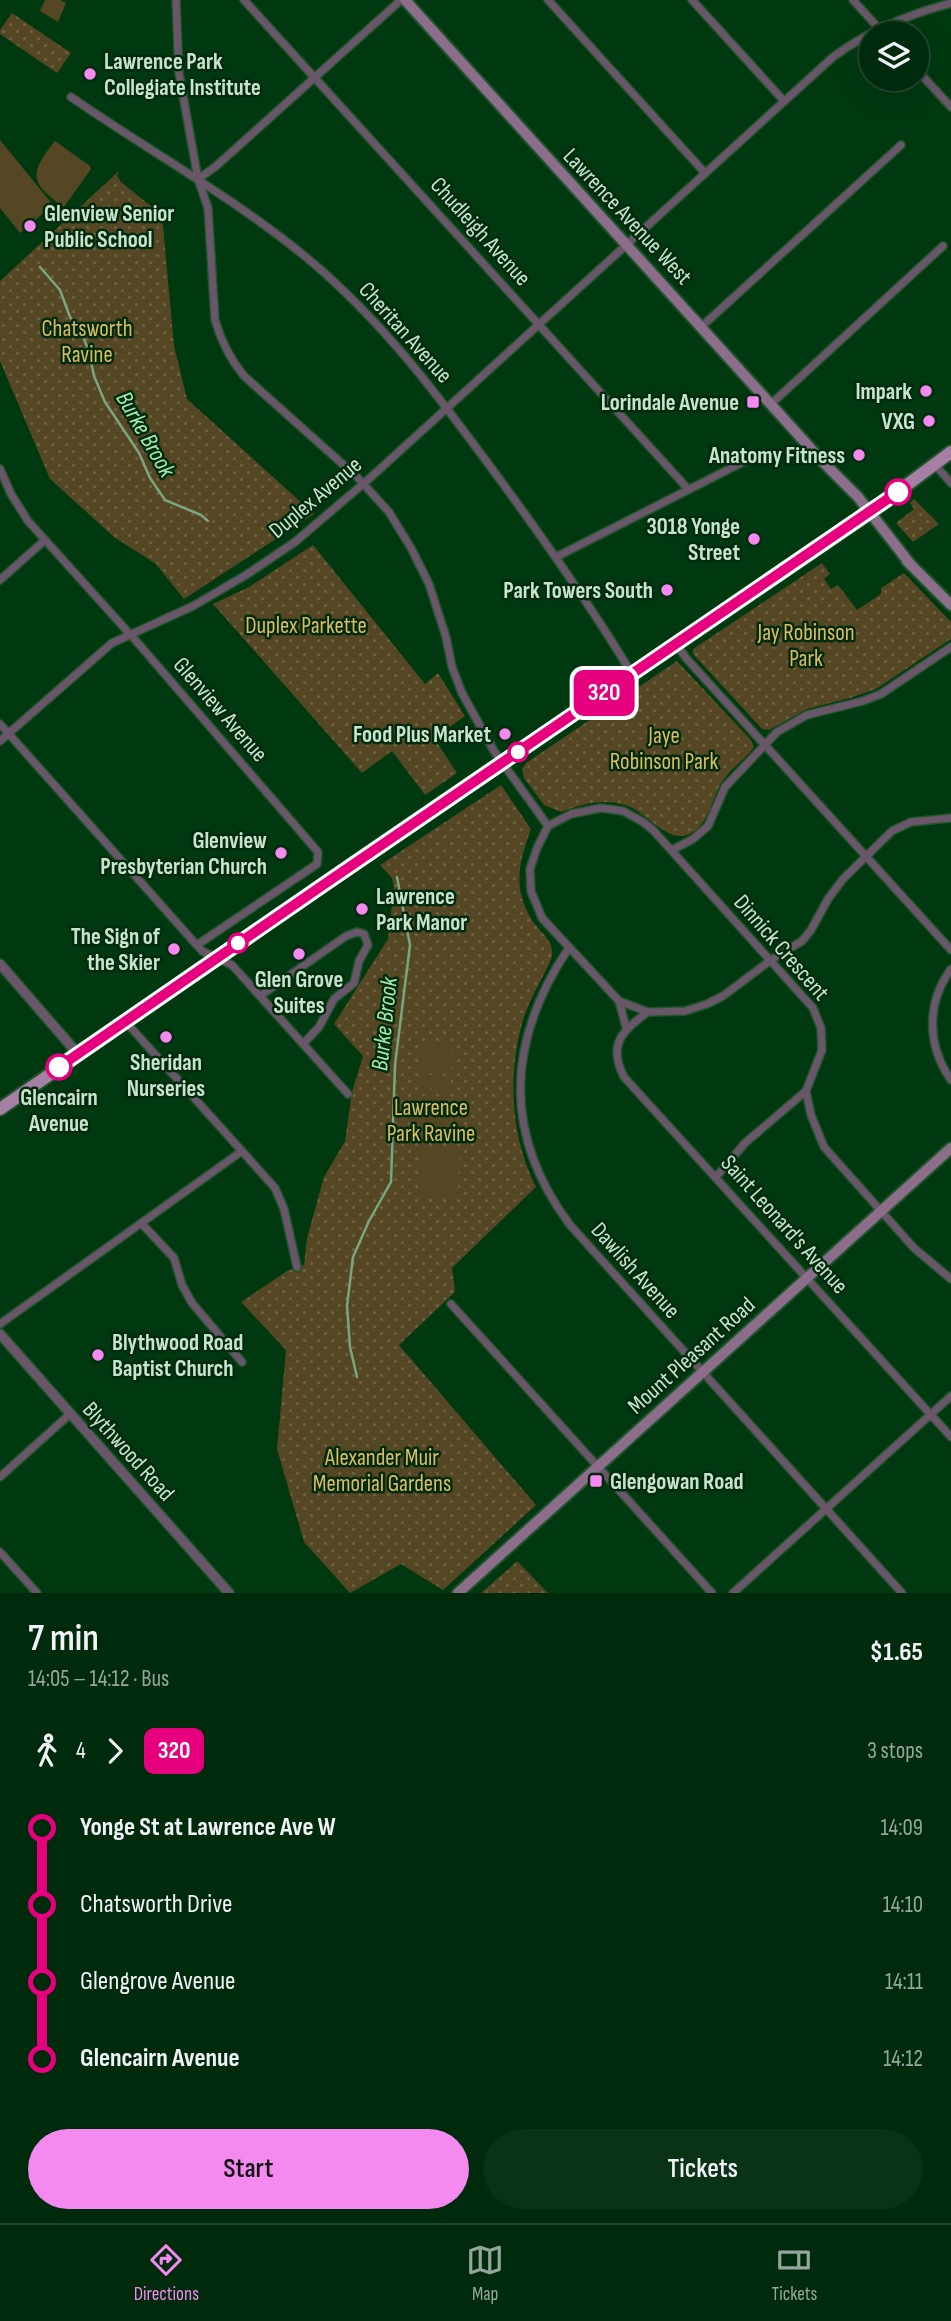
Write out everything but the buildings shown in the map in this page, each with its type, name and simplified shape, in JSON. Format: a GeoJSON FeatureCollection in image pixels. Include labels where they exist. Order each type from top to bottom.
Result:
{"type":"FeatureCollection","features":[{"type":"Feature","properties":{"kind":"main road","name":"Lawrence Avenue West"},"geometry":{"type":"LineString","coordinates":[[403,0],[771,404],[822,461],[834,480],[951,606]]}},
{"type":"Feature","properties":{"kind":"main road"},"geometry":{"type":"LineString","coordinates":[[0,1109],[216,958],[868,515],[951,452]]}},
{"type":"Feature","properties":{"kind":"main road","name":"Mount Pleasant Road"},"geometry":{"type":"LineString","coordinates":[[458,1593],[951,1148]]}},
{"type":"Feature","properties":{"kind":"street"},"geometry":{"type":"LineString","coordinates":[[176,0],[179,73],[198,179],[208,208],[215,320],[219,335],[231,360],[244,376],[363,483],[388,512],[422,569],[439,612],[456,680],[502,763],[548,827],[533,858],[531,891],[537,910],[568,949],[619,1001],[648,1012],[679,1012],[707,1004],[730,991],[806,937],[838,885],[888,835],[902,825],[930,818],[951,818]]}},
{"type":"Feature","properties":{"kind":"street","name":"Chudleigh Avenue"},"geometry":{"type":"LineString","coordinates":[[244,0],[688,489]]}},
{"type":"Feature","properties":{"kind":"street"},"geometry":{"type":"LineString","coordinates":[[198,179],[215,167],[403,0]]}},
{"type":"Feature","properties":{"kind":"street"},"geometry":{"type":"LineString","coordinates":[[548,0],[705,173]]}},
{"type":"Feature","properties":{"kind":"street"},"geometry":{"type":"LineString","coordinates":[[692,0],[784,101]]}},
{"type":"Feature","properties":{"kind":"street"},"geometry":{"type":"LineString","coordinates":[[853,0],[872,21]]}},
{"type":"Feature","properties":{"kind":"street","name":"Duplex Avenue"},"geometry":{"type":"LineString","coordinates":[[897,21],[951,3]]}},
{"type":"Feature","properties":{"kind":"street","name":"Duplex Avenue"},"geometry":{"type":"LineString","coordinates":[[0,741],[112,643],[193,606],[295,542],[784,101],[833,58],[859,43]]}},
{"type":"Feature","properties":{"kind":"street"},"geometry":{"type":"LineString","coordinates":[[929,83],[951,107]]}},
{"type":"Feature","properties":{"kind":"street","name":"Cheritan Avenue"},"geometry":{"type":"LineString","coordinates":[[71,97],[133,140],[254,216],[326,275],[397,345],[447,407],[556,557],[632,674]]}},
{"type":"Feature","properties":{"kind":"street"},"geometry":{"type":"LineString","coordinates":[[701,327],[901,145]]}},
{"type":"Feature","properties":{"kind":"street"},"geometry":{"type":"LineString","coordinates":[[771,404],[943,246]]}},
{"type":"Feature","properties":{"kind":"street"},"geometry":{"type":"LineString","coordinates":[[556,557],[747,460]]}},
{"type":"Feature","properties":{"kind":"street"},"geometry":{"type":"LineString","coordinates":[[935,465],[951,483]]}},
{"type":"Feature","properties":{"kind":"street","name":"Glenview Avenue"},"geometry":{"type":"LineString","coordinates":[[0,469],[20,511],[318,852],[317,863],[197,945]]}},
{"type":"Feature","properties":{"kind":"street"},"geometry":{"type":"LineString","coordinates":[[0,580],[45,540]]}},
{"type":"Feature","properties":{"kind":"street"},"geometry":{"type":"LineString","coordinates":[[676,644],[686,659],[951,950]]}},
{"type":"Feature","properties":{"kind":"street"},"geometry":{"type":"LineString","coordinates":[[672,850],[693,839],[708,826],[725,787],[777,732],[799,719],[881,694],[951,647]]}},
{"type":"Feature","properties":{"kind":"street"},"geometry":{"type":"LineString","coordinates":[[0,724],[202,951],[232,965],[348,1094]]}},
{"type":"Feature","properties":{"kind":"street","name":"Dinnick Crescent"},"geometry":{"type":"LineString","coordinates":[[548,827],[582,810],[624,811],[643,822],[672,850],[808,1002],[820,1021],[821,1056],[806,1091]]}},
{"type":"Feature","properties":{"kind":"street"},"geometry":{"type":"LineString","coordinates":[[260,996],[346,936],[357,932],[363,934],[368,945],[359,961],[354,983],[334,999],[319,1027],[303,1044]]}},
{"type":"Feature","properties":{"kind":"street","name":"Dawlish Avenue"},"geometry":{"type":"LineString","coordinates":[[568,949],[540,997],[523,1054],[521,1104],[527,1142],[533,1163],[552,1200],[569,1225],[902,1593]]}},
{"type":"Feature","properties":{"kind":"street"},"geometry":{"type":"LineString","coordinates":[[0,964],[78,1054]]}},
{"type":"Feature","properties":{"kind":"street"},"geometry":{"type":"LineString","coordinates":[[951,969],[937,995],[932,1017],[933,1041],[951,1080]]}},
{"type":"Feature","properties":{"kind":"street","name":"Saint Leonard's Avenue"},"geometry":{"type":"LineString","coordinates":[[619,1001],[626,1027],[617,1053],[624,1077],[951,1437]]}},
{"type":"Feature","properties":{"kind":"street"},"geometry":{"type":"LineString","coordinates":[[626,1027],[648,1012]]}},
{"type":"Feature","properties":{"kind":"street"},"geometry":{"type":"LineString","coordinates":[[125,1021],[270,1181],[280,1197],[297,1267]]}},
{"type":"Feature","properties":{"kind":"street"},"geometry":{"type":"LineString","coordinates":[[716,1177],[745,1143],[806,1091],[811,1115],[824,1147],[925,1260],[951,1279]]}},
{"type":"Feature","properties":{"kind":"street"},"geometry":{"type":"LineString","coordinates":[[0,1324],[242,1151]]}},
{"type":"Feature","properties":{"kind":"street"},"geometry":{"type":"LineString","coordinates":[[142,1224],[174,1258],[186,1294],[198,1312],[242,1362]]}},
{"type":"Feature","properties":{"kind":"street"},"geometry":{"type":"LineString","coordinates":[[451,1304],[712,1593]]}},
{"type":"Feature","properties":{"kind":"street","name":"Blythwood Road"},"geometry":{"type":"LineString","coordinates":[[0,1334],[229,1593]]}},
{"type":"Feature","properties":{"kind":"street"},"geometry":{"type":"LineString","coordinates":[[733,1593],[951,1396]]}},
{"type":"Feature","properties":{"kind":"street"},"geometry":{"type":"LineString","coordinates":[[0,1476],[70,1414]]}},
{"type":"Feature","properties":{"kind":"street"},"geometry":{"type":"LineString","coordinates":[[0,1552],[37,1593]]}},
{"type":"Feature","properties":{"kind":"green space"},"geometry":{"type":"Polygon","coordinates":[[[45,0],[60,0],[66,3],[58,22],[40,11],[45,0]]]}},
{"type":"Feature","properties":{"kind":"green space"},"geometry":{"type":"Polygon","coordinates":[[[12,13],[71,53],[57,73],[0,34],[12,13]]]}},
{"type":"Feature","properties":{"kind":"green space"},"geometry":{"type":"Polygon","coordinates":[[[0,140],[53,205],[20,233],[0,208],[0,140]]]}},
{"type":"Feature","properties":{"kind":"green space"},"geometry":{"type":"Polygon","coordinates":[[[55,141],[91,169],[64,207],[44,191],[37,177],[41,161],[55,141]]]}},
{"type":"Feature","properties":{"kind":"green space","name":"Chatsworth Ravine"},"geometry":{"type":"Polygon","coordinates":[[[119,171],[117,176],[121,182],[162,215],[174,346],[187,399],[314,514],[184,599],[156,564],[114,537],[50,479],[0,361],[0,281],[119,171]]]}},
{"type":"Feature","properties":{"kind":"green space"},"geometry":{"type":"Polygon","coordinates":[[[914,499],[939,524],[913,542],[896,523],[914,509],[910,503],[914,499]]]}},
{"type":"Feature","properties":{"kind":"green space","name":"Duplex Parkette"},"geometry":{"type":"Polygon","coordinates":[[[313,545],[425,684],[438,673],[465,716],[434,738],[457,773],[425,795],[392,751],[362,773],[213,604],[249,587],[313,545]]]}},
{"type":"Feature","properties":{"kind":"green space","name":"Jay Robinson Park"},"geometry":{"type":"Polygon","coordinates":[[[822,563],[830,574],[824,579],[831,589],[838,585],[857,610],[881,594],[881,588],[904,573],[951,622],[951,639],[876,689],[807,709],[769,730],[762,729],[693,654],[693,649],[822,563]]]}},
{"type":"Feature","properties":{"kind":"green space","name":"Jaye Robinson Park"},"geometry":{"type":"Polygon","coordinates":[[[677,661],[751,740],[754,747],[724,779],[699,827],[689,834],[671,834],[635,809],[617,803],[592,803],[561,812],[544,805],[524,778],[522,769],[526,763],[677,661]]]}},
{"type":"Feature","properties":{"kind":"green space","name":"Alexander Muir Memorial Gardens"},"geometry":{"type":"Polygon","coordinates":[[[501,785],[531,829],[523,853],[520,886],[526,908],[549,941],[552,951],[552,957],[524,1017],[513,1082],[516,1125],[527,1167],[536,1187],[452,1268],[455,1292],[399,1345],[536,1505],[443,1590],[401,1564],[350,1593],[304,1542],[277,1449],[286,1350],[241,1302],[287,1271],[304,1265],[307,1238],[324,1177],[345,1141],[352,1092],[363,1056],[334,1024],[388,939],[394,888],[392,878],[380,865],[501,785]]]}},
{"type":"Feature","properties":{"kind":"green space"},"geometry":{"type":"Polygon","coordinates":[[[423,1042],[453,1044],[452,1058],[422,1056],[423,1042]]]}},
{"type":"Feature","properties":{"kind":"green space"},"geometry":{"type":"Polygon","coordinates":[[[422,1058],[452,1060],[452,1074],[421,1072],[422,1058]]]}},
{"type":"Feature","properties":{"kind":"green space"},"geometry":{"type":"Polygon","coordinates":[[[421,1074],[451,1076],[451,1090],[421,1088],[421,1074]]]}},
{"type":"Feature","properties":{"kind":"green space","name":"Lawrence Park Ravine"},"geometry":{"type":"Polygon","coordinates":[[[423,1096],[461,1097],[459,1143],[421,1142],[423,1096]]]}},
{"type":"Feature","properties":{"kind":"green space"},"geometry":{"type":"Polygon","coordinates":[[[420,1148],[459,1149],[458,1196],[419,1195],[420,1148]]]}},
{"type":"Feature","properties":{"kind":"green space"},"geometry":{"type":"Polygon","coordinates":[[[517,1561],[548,1593],[481,1593],[512,1566],[517,1561]]]}},
{"type":"Feature","properties":{"kind":"waterway","name":"Burke Brook"},"geometry":{"type":"LineString","coordinates":[[40,267],[60,290],[70,317],[81,331],[105,402],[139,453],[150,478],[165,500],[201,515],[208,521]]}},
{"type":"Feature","properties":{"kind":"waterway","name":"Burke Brook"},"geometry":{"type":"LineString","coordinates":[[357,1377],[350,1347],[347,1306],[353,1257],[391,1182],[395,1065],[410,945],[397,877]]}},
{"type":"Feature","properties":{"kind":"bus line","name":"320"},"geometry":{"type":"LineString","coordinates":[[59,1067],[898,492]]}},
{"type":"Feature","properties":{"kind":"place","name":"Lawrence Park Collegiate Institute"},"geometry":{"type":"Point","coordinates":[90,74]}},
{"type":"Feature","properties":{"kind":"place","name":"Glenview Senior Public School"},"geometry":{"type":"Point","coordinates":[30,226]}},
{"type":"Feature","properties":{"kind":"place","name":"Impark"},"geometry":{"type":"Point","coordinates":[926,391]}},
{"type":"Feature","properties":{"kind":"place","name":"Lorindale Avenue"},"geometry":{"type":"Point","coordinates":[753,402]}},
{"type":"Feature","properties":{"kind":"place","name":"VXG"},"geometry":{"type":"Point","coordinates":[929,421]}},
{"type":"Feature","properties":{"kind":"place","name":"Anatomy Fitness"},"geometry":{"type":"Point","coordinates":[859,455]}},
{"type":"Feature","properties":{"kind":"place","name":"3018 Yonge Street"},"geometry":{"type":"Point","coordinates":[754,539]}},
{"type":"Feature","properties":{"kind":"place","name":"Park Towers South"},"geometry":{"type":"Point","coordinates":[667,590]}},
{"type":"Feature","properties":{"kind":"place","name":"Food Plus Market"},"geometry":{"type":"Point","coordinates":[505,734]}},
{"type":"Feature","properties":{"kind":"place","name":"Glenview Presbyterian Church"},"geometry":{"type":"Point","coordinates":[281,853]}},
{"type":"Feature","properties":{"kind":"place","name":"Lawrence Park Manor"},"geometry":{"type":"Point","coordinates":[362,909]}},
{"type":"Feature","properties":{"kind":"place","name":"The Sign of the Skier"},"geometry":{"type":"Point","coordinates":[174,949]}},
{"type":"Feature","properties":{"kind":"place","name":"Glen Grove Suites"},"geometry":{"type":"Point","coordinates":[299,954]}},
{"type":"Feature","properties":{"kind":"place","name":"Sheridan Nurseries"},"geometry":{"type":"Point","coordinates":[166,1037]}},
{"type":"Feature","properties":{"kind":"place","name":"Glencairn Avenue"},"geometry":{"type":"Point","coordinates":[59,1067]}},
{"type":"Feature","properties":{"kind":"place","name":"Blythwood Road Baptist Church"},"geometry":{"type":"Point","coordinates":[98,1355]}},
{"type":"Feature","properties":{"kind":"place","name":"Glengowan Road"},"geometry":{"type":"Point","coordinates":[596,1481]}}]}
